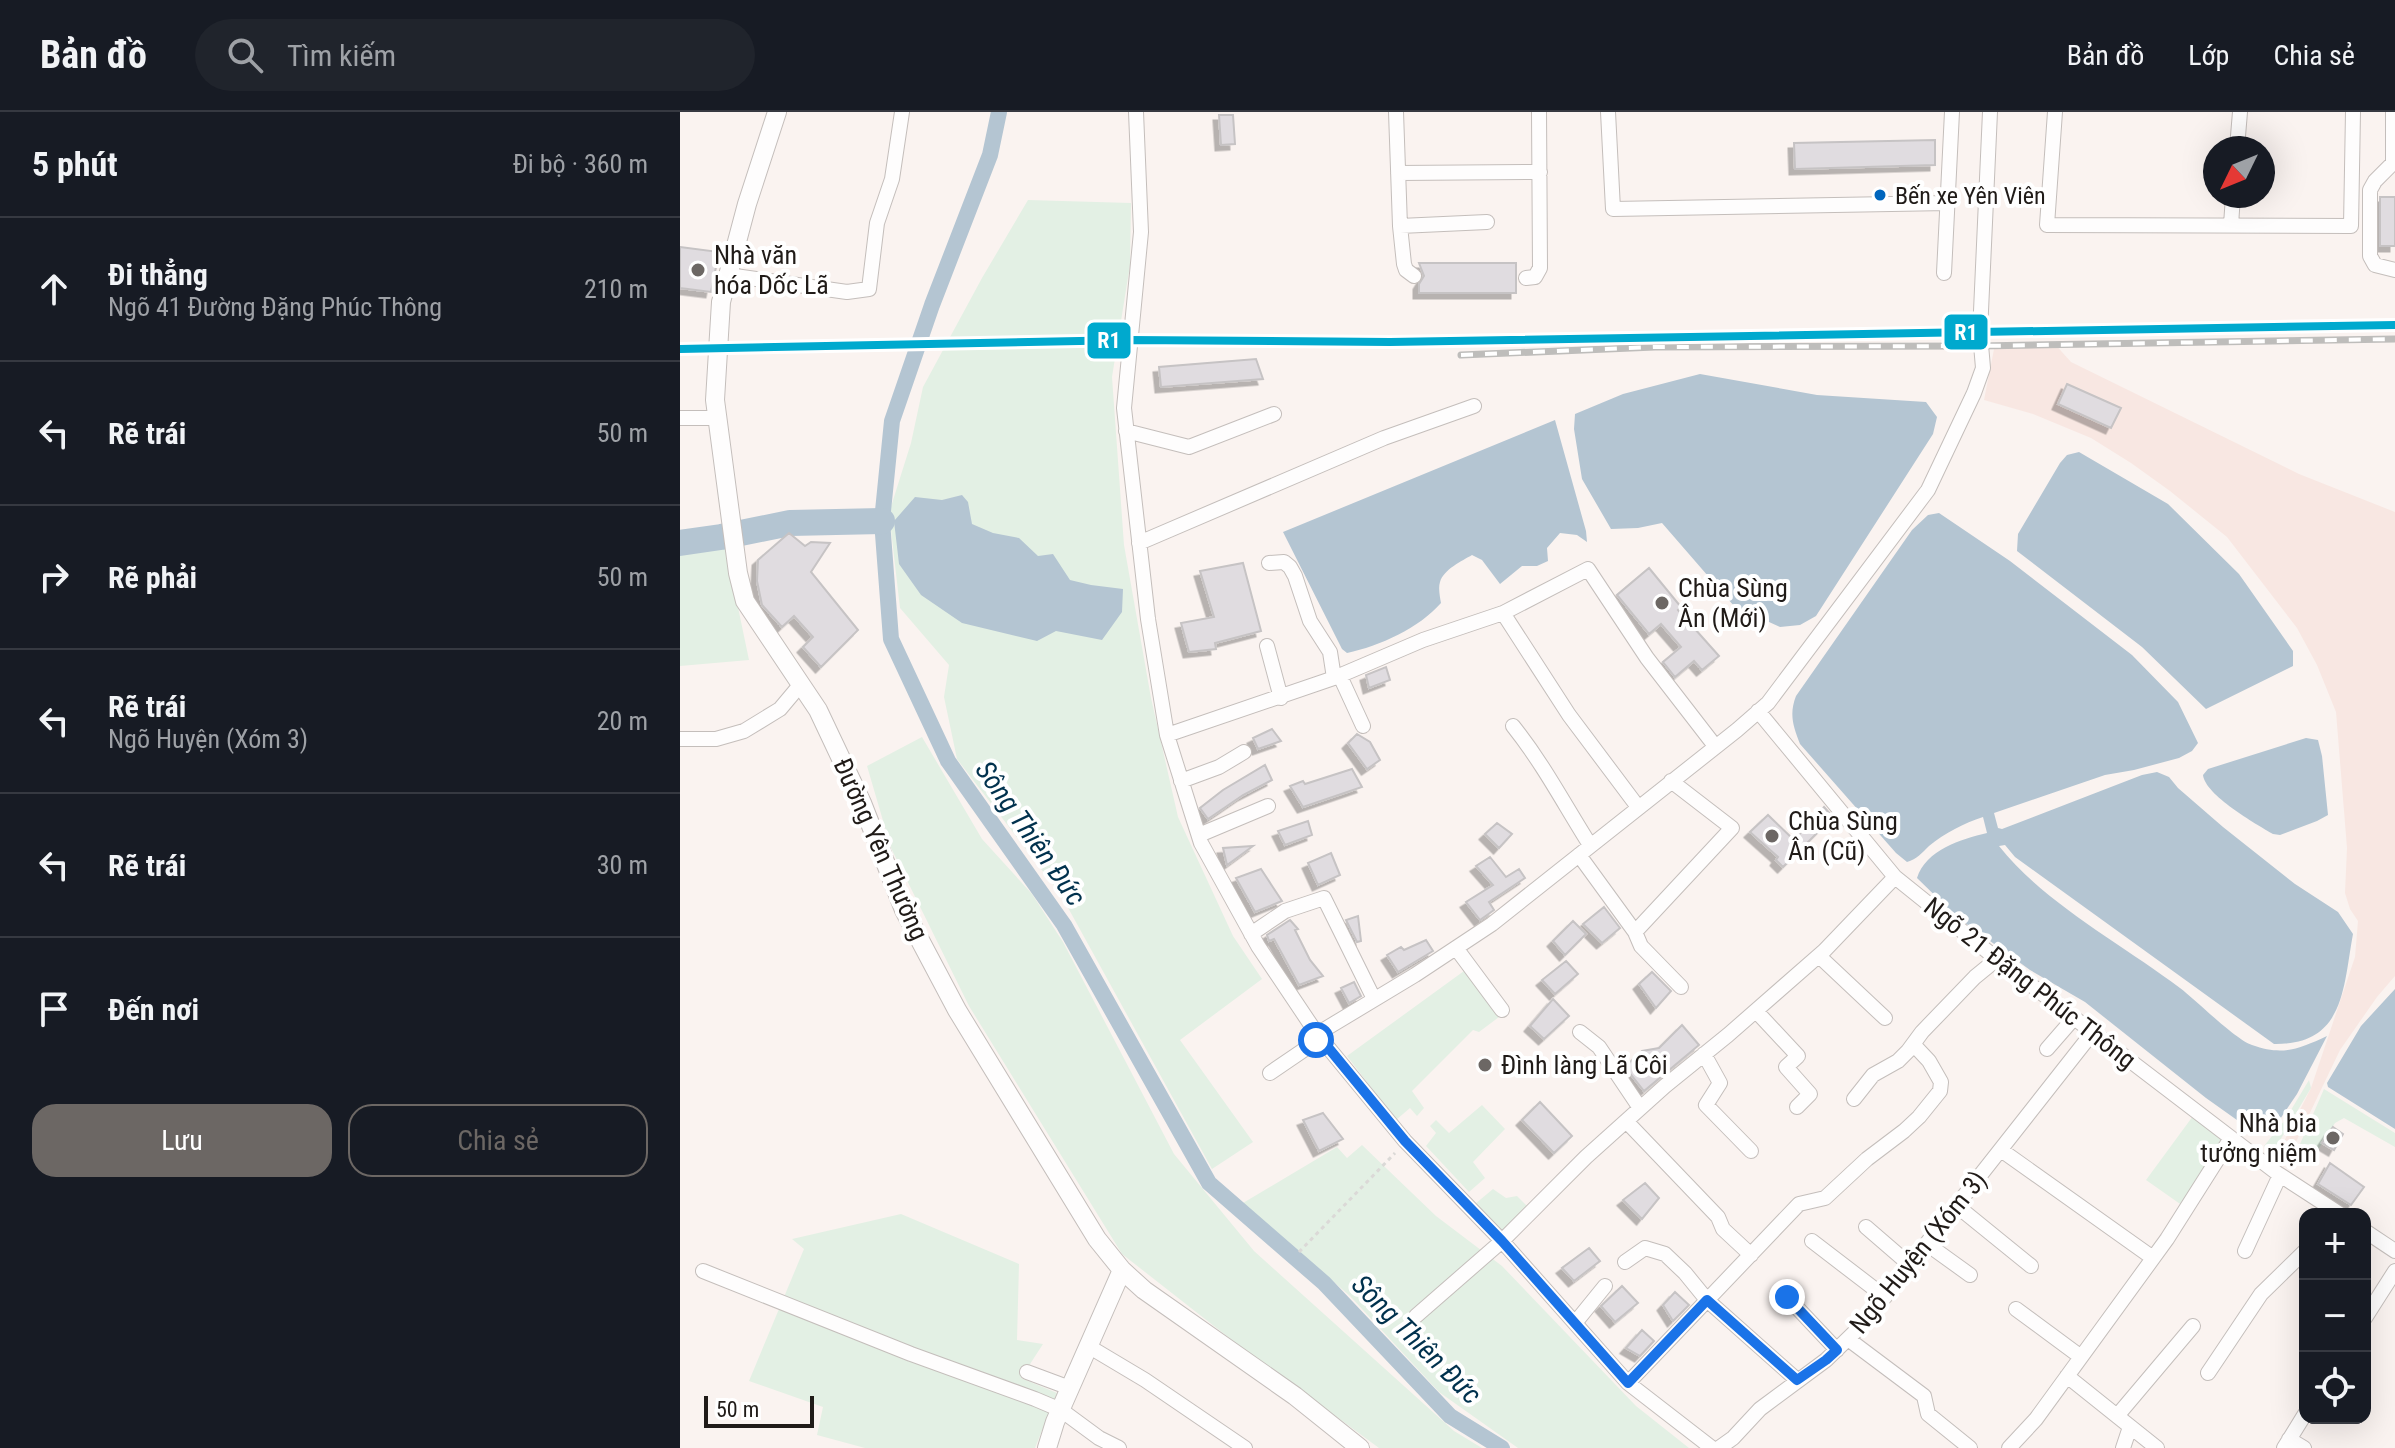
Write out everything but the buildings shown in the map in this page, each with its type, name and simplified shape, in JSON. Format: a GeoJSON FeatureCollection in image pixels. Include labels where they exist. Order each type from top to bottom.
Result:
{"type":"FeatureCollection","features":[{"type":"Feature","properties":{"kind":"main road","name":"Đường Yên Thường"},"geometry":{"type":"LineString","coordinates":[[777,112],[747,204],[721,302],[715,400],[734,544],[745,601],[818,710],[862,803],[904,910],[957,1010],[1097,1239],[1122,1270],[1144,1290],[1295,1396],[1360,1448]]}},
{"type":"Feature","properties":{"kind":"main road"},"geometry":{"type":"LineString","coordinates":[[1047,1448],[1122,1270]]}},
{"type":"Feature","properties":{"kind":"street"},"geometry":{"type":"LineString","coordinates":[[728,275],[847,292],[869,289],[877,223],[892,179],[902,112]]}},
{"type":"Feature","properties":{"kind":"street"},"geometry":{"type":"LineString","coordinates":[[1136,112],[1141,232],[1124,408],[1126,431],[1167,735],[1199,835],[1251,934],[1317,1034],[1405,1141],[1502,1241],[1628,1383],[1712,1448]]}},
{"type":"Feature","properties":{"kind":"street"},"geometry":{"type":"LineString","coordinates":[[1396,112],[1400,226],[1406,270],[1414,276]]}},
{"type":"Feature","properties":{"kind":"street"},"geometry":{"type":"LineString","coordinates":[[1526,278],[1535,277],[1540,268],[1539,112]]}},
{"type":"Feature","properties":{"kind":"street"},"geometry":{"type":"LineString","coordinates":[[1608,112],[1613,209],[1948,203]]}},
{"type":"Feature","properties":{"kind":"street"},"geometry":{"type":"LineString","coordinates":[[1944,273],[1952,112]]}},
{"type":"Feature","properties":{"kind":"street"},"geometry":{"type":"LineString","coordinates":[[1270,1073],[1312,1045],[1317,1034],[1492,924],[1768,703],[1928,490],[1983,368],[1980,333],[1990,112]]}},
{"type":"Feature","properties":{"kind":"street"},"geometry":{"type":"LineString","coordinates":[[2055,112],[2047,225],[2351,226],[2353,112]]}},
{"type":"Feature","properties":{"kind":"street"},"geometry":{"type":"LineString","coordinates":[[2238,136],[2240,112]]}},
{"type":"Feature","properties":{"kind":"street"},"geometry":{"type":"LineString","coordinates":[[2393,112],[2394,150],[2391,166],[2370,190],[2370,256],[2375,265],[2395,270]]}},
{"type":"Feature","properties":{"kind":"street"},"geometry":{"type":"LineString","coordinates":[[1398,173],[1540,172]]}},
{"type":"Feature","properties":{"kind":"street"},"geometry":{"type":"LineString","coordinates":[[2231,225],[2232,208]]}},
{"type":"Feature","properties":{"kind":"street"},"geometry":{"type":"LineString","coordinates":[[1400,226],[1487,222]]}},
{"type":"Feature","properties":{"kind":"street"},"geometry":{"type":"LineString","coordinates":[[1139,543],[1384,438],[1474,406]]}},
{"type":"Feature","properties":{"kind":"street"},"geometry":{"type":"LineString","coordinates":[[1126,431],[1189,447],[1274,414]]}},
{"type":"Feature","properties":{"kind":"street"},"geometry":{"type":"LineString","coordinates":[[680,418],[717,418]]}},
{"type":"Feature","properties":{"kind":"street"},"geometry":{"type":"LineString","coordinates":[[1269,563],[1284,562],[1290,567],[1310,621],[1330,652],[1337,677],[1363,726]]}},
{"type":"Feature","properties":{"kind":"street"},"geometry":{"type":"LineString","coordinates":[[1167,735],[1281,698],[1423,640],[1503,613],[1588,569],[1647,658],[1715,746]]}},
{"type":"Feature","properties":{"kind":"street"},"geometry":{"type":"LineString","coordinates":[[1503,613],[1569,715],[1638,807]]}},
{"type":"Feature","properties":{"kind":"street"},"geometry":{"type":"LineString","coordinates":[[1267,646],[1281,698]]}},
{"type":"Feature","properties":{"kind":"street"},"geometry":{"type":"LineString","coordinates":[[680,739],[716,739],[744,731],[780,709],[801,684]]}},
{"type":"Feature","properties":{"kind":"street","name":"Ngõ 21 Đặng Phúc Thông"},"geometry":{"type":"LineString","coordinates":[[1758,711],[1895,877],[2074,1018],[2328,1208]]}},
{"type":"Feature","properties":{"kind":"street"},"geometry":{"type":"LineString","coordinates":[[1513,726],[1556,787],[1585,850],[1641,946],[1681,987]]}},
{"type":"Feature","properties":{"kind":"street"},"geometry":{"type":"LineString","coordinates":[[1181,781],[1219,767],[1244,752]]}},
{"type":"Feature","properties":{"kind":"street"},"geometry":{"type":"LineString","coordinates":[[1635,932],[1732,828],[1671,781]]}},
{"type":"Feature","properties":{"kind":"street"},"geometry":{"type":"LineString","coordinates":[[1199,835],[1268,806]]}},
{"type":"Feature","properties":{"kind":"street"},"geometry":{"type":"LineString","coordinates":[[1416,1316],[1502,1241],[1640,1108],[1819,956],[1895,877]]}},
{"type":"Feature","properties":{"kind":"street"},"geometry":{"type":"LineString","coordinates":[[1251,934],[1285,911],[1324,898],[1374,999]]}},
{"type":"Feature","properties":{"kind":"street"},"geometry":{"type":"LineString","coordinates":[[1456,948],[1502,1010]]}},
{"type":"Feature","properties":{"kind":"street"},"geometry":{"type":"LineString","coordinates":[[1819,956],[1885,1018]]}},
{"type":"Feature","properties":{"kind":"street"},"geometry":{"type":"LineString","coordinates":[[1854,1099],[1873,1075],[1898,1061],[1975,977],[1997,959]]}},
{"type":"Feature","properties":{"kind":"street"},"geometry":{"type":"LineString","coordinates":[[1756,1011],[1798,1056],[1786,1067],[1810,1094],[1797,1107]]}},
{"type":"Feature","properties":{"kind":"street"},"geometry":{"type":"LineString","coordinates":[[2047,1049],[2074,1018]]}},
{"type":"Feature","properties":{"kind":"street"},"geometry":{"type":"LineString","coordinates":[[1580,1032],[1599,1047],[1640,1108]]}},
{"type":"Feature","properties":{"kind":"street","name":"Ngõ Huyện (Xóm 3)"},"geometry":{"type":"LineString","coordinates":[[1719,1448],[1733,1438],[1760,1409],[1826,1360],[1864,1323],[2093,1032]]}},
{"type":"Feature","properties":{"kind":"street"},"geometry":{"type":"LineString","coordinates":[[1628,1383],[1799,1204],[1825,1198],[1919,1117],[1940,1091],[1941,1082],[1937,1071],[1913,1044]]}},
{"type":"Feature","properties":{"kind":"street"},"geometry":{"type":"LineString","coordinates":[[1704,1054],[1720,1083],[1706,1105],[1751,1151]]}},
{"type":"Feature","properties":{"kind":"street"},"geometry":{"type":"LineString","coordinates":[[1626,1121],[1718,1217],[1723,1229],[1751,1255]]}},
{"type":"Feature","properties":{"kind":"street"},"geometry":{"type":"LineString","coordinates":[[2009,1448],[2036,1419],[2153,1258],[2231,1138]]}},
{"type":"Feature","properties":{"kind":"street"},"geometry":{"type":"LineString","coordinates":[[2001,1150],[2153,1258]]}},
{"type":"Feature","properties":{"kind":"street"},"geometry":{"type":"LineString","coordinates":[[2245,1251],[2280,1175]]}},
{"type":"Feature","properties":{"kind":"street"},"geometry":{"type":"LineString","coordinates":[[1957,1206],[2031,1266]]}},
{"type":"Feature","properties":{"kind":"street"},"geometry":{"type":"LineString","coordinates":[[1866,1227],[1910,1265]]}},
{"type":"Feature","properties":{"kind":"street"},"geometry":{"type":"LineString","coordinates":[[2371,1235],[2395,1251]]}},
{"type":"Feature","properties":{"kind":"street"},"geometry":{"type":"LineString","coordinates":[[1812,1241],[1885,1297]]}},
{"type":"Feature","properties":{"kind":"street"},"geometry":{"type":"LineString","coordinates":[[1927,1244],[1970,1275]]}},
{"type":"Feature","properties":{"kind":"street"},"geometry":{"type":"LineString","coordinates":[[1625,1262],[1645,1248],[1665,1254],[1707,1300],[1797,1380]]}},
{"type":"Feature","properties":{"kind":"street"},"geometry":{"type":"LineString","coordinates":[[2208,1373],[2261,1294],[2299,1257]]}},
{"type":"Feature","properties":{"kind":"street"},"geometry":{"type":"LineString","coordinates":[[703,1271],[1061,1410],[1099,1438],[1119,1448]]}},
{"type":"Feature","properties":{"kind":"street"},"geometry":{"type":"LineString","coordinates":[[2371,1309],[2395,1271]]}},
{"type":"Feature","properties":{"kind":"street"},"geometry":{"type":"LineString","coordinates":[[1575,1323],[1605,1286]]}},
{"type":"Feature","properties":{"kind":"street"},"geometry":{"type":"LineString","coordinates":[[1787,1297],[1837,1350]]}},
{"type":"Feature","properties":{"kind":"street"},"geometry":{"type":"LineString","coordinates":[[2016,1309],[2081,1357]]}},
{"type":"Feature","properties":{"kind":"street"},"geometry":{"type":"LineString","coordinates":[[2117,1416],[2193,1326]]}},
{"type":"Feature","properties":{"kind":"street"},"geometry":{"type":"LineString","coordinates":[[1848,1339],[1924,1396],[1928,1414],[1970,1448]]}},
{"type":"Feature","properties":{"kind":"street"},"geometry":{"type":"LineString","coordinates":[[1088,1346],[1145,1380],[1245,1448]]}},
{"type":"Feature","properties":{"kind":"street"},"geometry":{"type":"LineString","coordinates":[[1027,1372],[1070,1388]]}},
{"type":"Feature","properties":{"kind":"street"},"geometry":{"type":"LineString","coordinates":[[2067,1376],[2157,1448]]}},
{"type":"Feature","properties":{"kind":"street"},"geometry":{"type":"LineString","coordinates":[[2299,1423],[2286,1443],[2304,1448]]}},
{"type":"Feature","properties":{"kind":"street"},"geometry":{"type":"LineString","coordinates":[[2123,1448],[2130,1427]]}},
{"type":"Feature","properties":{"kind":"path"},"geometry":{"type":"LineString","coordinates":[[1299,1252],[1405,1141]]}},
{"type":"Feature","properties":{"kind":"shaded area"},"geometry":{"type":"Polygon","coordinates":[[[1028,200],[1131,203],[1130,265],[1112,377],[1124,545],[1151,698],[1178,817],[1233,936],[1262,979],[1180,1040],[1253,1142],[1212,1169],[1061,895],[957,759],[944,697],[949,665],[900,608],[889,513],[911,443],[923,387],[1028,200]]]}},
{"type":"Feature","properties":{"kind":"shaded area"},"geometry":{"type":"Polygon","coordinates":[[[2053,342],[2071,362],[2299,474],[2395,512],[2395,976],[2340,1050],[2284,1167],[2274,1161],[2311,1088],[2355,957],[2358,921],[2345,893],[2347,848],[2336,712],[2317,665],[2297,628],[2227,537],[2170,491],[2091,438],[2033,414],[1984,400],[1995,344],[2053,342]]]}},
{"type":"Feature","properties":{"kind":"shaded area"},"geometry":{"type":"Polygon","coordinates":[[[725,545],[749,660],[680,666],[680,553],[725,545]]]}},
{"type":"Feature","properties":{"kind":"shaded area"},"geometry":{"type":"Polygon","coordinates":[[[922,737],[982,839],[1032,894],[1063,942],[1174,1154],[1254,1251],[1454,1431],[1482,1448],[1379,1448],[1122,1254],[969,1006],[891,848],[867,766],[922,737]]]}},
{"type":"Feature","properties":{"kind":"shaded area"},"geometry":{"type":"Polygon","coordinates":[[[1464,971],[1499,1017],[1479,1032],[1473,1030],[1412,1091],[1424,1108],[1417,1116],[1410,1108],[1396,1120],[1347,1056],[1464,971]]]}},
{"type":"Feature","properties":{"kind":"shaded area"},"geometry":{"type":"Polygon","coordinates":[[[2309,1080],[2311,1088],[2273,1152],[2264,1146],[2285,1120],[2309,1080]]]}},
{"type":"Feature","properties":{"kind":"shaded area"},"geometry":{"type":"Polygon","coordinates":[[[2324,1089],[2395,1133],[2395,1147],[2344,1118],[2335,1123],[2313,1158],[2297,1151],[2324,1089]]]}},
{"type":"Feature","properties":{"kind":"shaded area"},"geometry":{"type":"Polygon","coordinates":[[[1482,1105],[1505,1129],[1473,1162],[1485,1178],[1469,1192],[1426,1146],[1436,1133],[1430,1126],[1436,1120],[1449,1133],[1482,1105]]]}},
{"type":"Feature","properties":{"kind":"shaded area"},"geometry":{"type":"Polygon","coordinates":[[[2193,1116],[2227,1139],[2183,1206],[2146,1180],[2193,1116]]]}},
{"type":"Feature","properties":{"kind":"shaded area"},"geometry":{"type":"Polygon","coordinates":[[[1362,1145],[1436,1216],[1502,1266],[1636,1406],[1689,1448],[1518,1448],[1439,1392],[1350,1296],[1243,1203],[1337,1147],[1347,1158],[1362,1145]]]}},
{"type":"Feature","properties":{"kind":"shaded area"},"geometry":{"type":"Polygon","coordinates":[[[1493,1189],[1506,1198],[1517,1196],[1530,1209],[1506,1237],[1475,1204],[1493,1189]]]}},
{"type":"Feature","properties":{"kind":"shaded area"},"geometry":{"type":"Polygon","coordinates":[[[901,1214],[1019,1264],[1017,1340],[1043,1344],[1021,1378],[1057,1393],[1035,1448],[865,1448],[817,1435],[823,1407],[749,1381],[804,1249],[792,1239],[901,1214]]]}},
{"type":"Feature","properties":{"kind":"water"},"geometry":{"type":"Polygon","coordinates":[[[1700,374],[1817,395],[1926,402],[1937,417],[1933,434],[1816,616],[1800,625],[1780,627],[1734,606],[1662,523],[1611,529],[1582,479],[1574,429],[1575,414],[1623,394],[1700,374]]]}},
{"type":"Feature","properties":{"kind":"water"},"geometry":{"type":"Polygon","coordinates":[[[1555,420],[1587,542],[1577,535],[1560,533],[1547,548],[1548,561],[1537,566],[1522,566],[1500,584],[1482,560],[1472,555],[1445,573],[1439,584],[1441,603],[1422,620],[1373,646],[1347,653],[1342,649],[1283,532],[1555,420]]]}},
{"type":"Feature","properties":{"kind":"water"},"geometry":{"type":"Polygon","coordinates":[[[2079,452],[2168,504],[2239,574],[2293,651],[2293,666],[2206,709],[2142,647],[2017,551],[2018,534],[2060,463],[2067,455],[2079,452]]]}},
{"type":"Feature","properties":{"kind":"water"},"geometry":{"type":"Polygon","coordinates":[[[962,495],[968,502],[972,524],[993,533],[1019,538],[1038,556],[1053,554],[1070,580],[1123,589],[1122,612],[1102,640],[1056,631],[1037,641],[962,623],[921,595],[899,564],[894,521],[915,497],[942,500],[962,495]]]}},
{"type":"Feature","properties":{"kind":"water"},"geometry":{"type":"Polygon","coordinates":[[[1939,513],[2010,561],[2132,655],[2178,702],[2198,743],[2192,751],[2179,758],[2105,775],[1994,813],[1998,828],[2157,772],[2169,777],[2223,827],[2295,884],[2338,912],[2353,934],[2342,993],[2328,1024],[2315,1035],[2297,1042],[2274,1044],[2015,857],[2005,845],[1999,846],[2038,886],[2180,988],[2245,1042],[2282,1050],[2327,1036],[2297,1094],[2270,1134],[2258,1135],[2206,1098],[2085,1002],[2030,970],[1957,917],[1917,878],[1936,853],[1956,842],[1987,833],[1983,817],[1948,833],[1907,862],[1800,744],[1793,720],[1796,696],[1912,530],[1928,515],[1939,513]]]}},
{"type":"Feature","properties":{"kind":"water"},"geometry":{"type":"Polygon","coordinates":[[[2306,738],[2318,740],[2322,756],[2328,815],[2317,821],[2280,835],[2273,834],[2232,808],[2206,783],[2203,775],[2208,769],[2306,738]]]}},
{"type":"Feature","properties":{"kind":"water"},"geometry":{"type":"Polygon","coordinates":[[[2395,989],[2395,1129],[2328,1087],[2327,1083],[2361,1026],[2395,989]]]}},
{"type":"Feature","properties":{"kind":"waterway","name":"Sông Thiên Đức"},"geometry":{"type":"LineString","coordinates":[[999,112],[990,155],[932,305],[892,421],[882,521],[891,639],[948,761],[1064,925],[1209,1183],[1324,1283],[1450,1416],[1502,1448]]}},
{"type":"Feature","properties":{"kind":"waterway"},"geometry":{"type":"LineString","coordinates":[[680,543],[790,523],[882,521]]}},
{"type":"Feature","properties":{"kind":"railway"},"geometry":{"type":"LineString","coordinates":[[1461,355],[1655,347],[1980,346],[2395,339]]}},
{"type":"Feature","properties":{"kind":"transit line","name":"R1"},"geometry":{"type":"LineString","coordinates":[[680,349],[1130,340],[1390,342],[2395,325]]}},
{"type":"Feature","properties":{"kind":"place","name":"Bến xe Yên Viên"},"geometry":{"type":"Point","coordinates":[1880,195]}},
{"type":"Feature","properties":{"kind":"place","name":"Nhà văn hóa Dốc Lã"},"geometry":{"type":"Point","coordinates":[698,270]}},
{"type":"Feature","properties":{"kind":"place","name":"Chùa Sùng Ân (Mới)"},"geometry":{"type":"Point","coordinates":[1662,603]}},
{"type":"Feature","properties":{"kind":"place","name":"Chùa Sùng Ân (Cũ)"},"geometry":{"type":"Point","coordinates":[1772,836]}},
{"type":"Feature","properties":{"kind":"place","name":"Đình làng Lã Côi"},"geometry":{"type":"Point","coordinates":[1485,1065]}},
{"type":"Feature","properties":{"kind":"place","name":"Nhà bia tưởng niệm"},"geometry":{"type":"Point","coordinates":[2333,1138]}},
{"type":"Feature","properties":{"kind":"route"},"geometry":{"type":"LineString","coordinates":[[1316,1040],[1317,1034],[1405,1141],[1502,1241],[1628,1383],[1707,1300],[1797,1380],[1837,1350],[1787,1297]]}}]}
